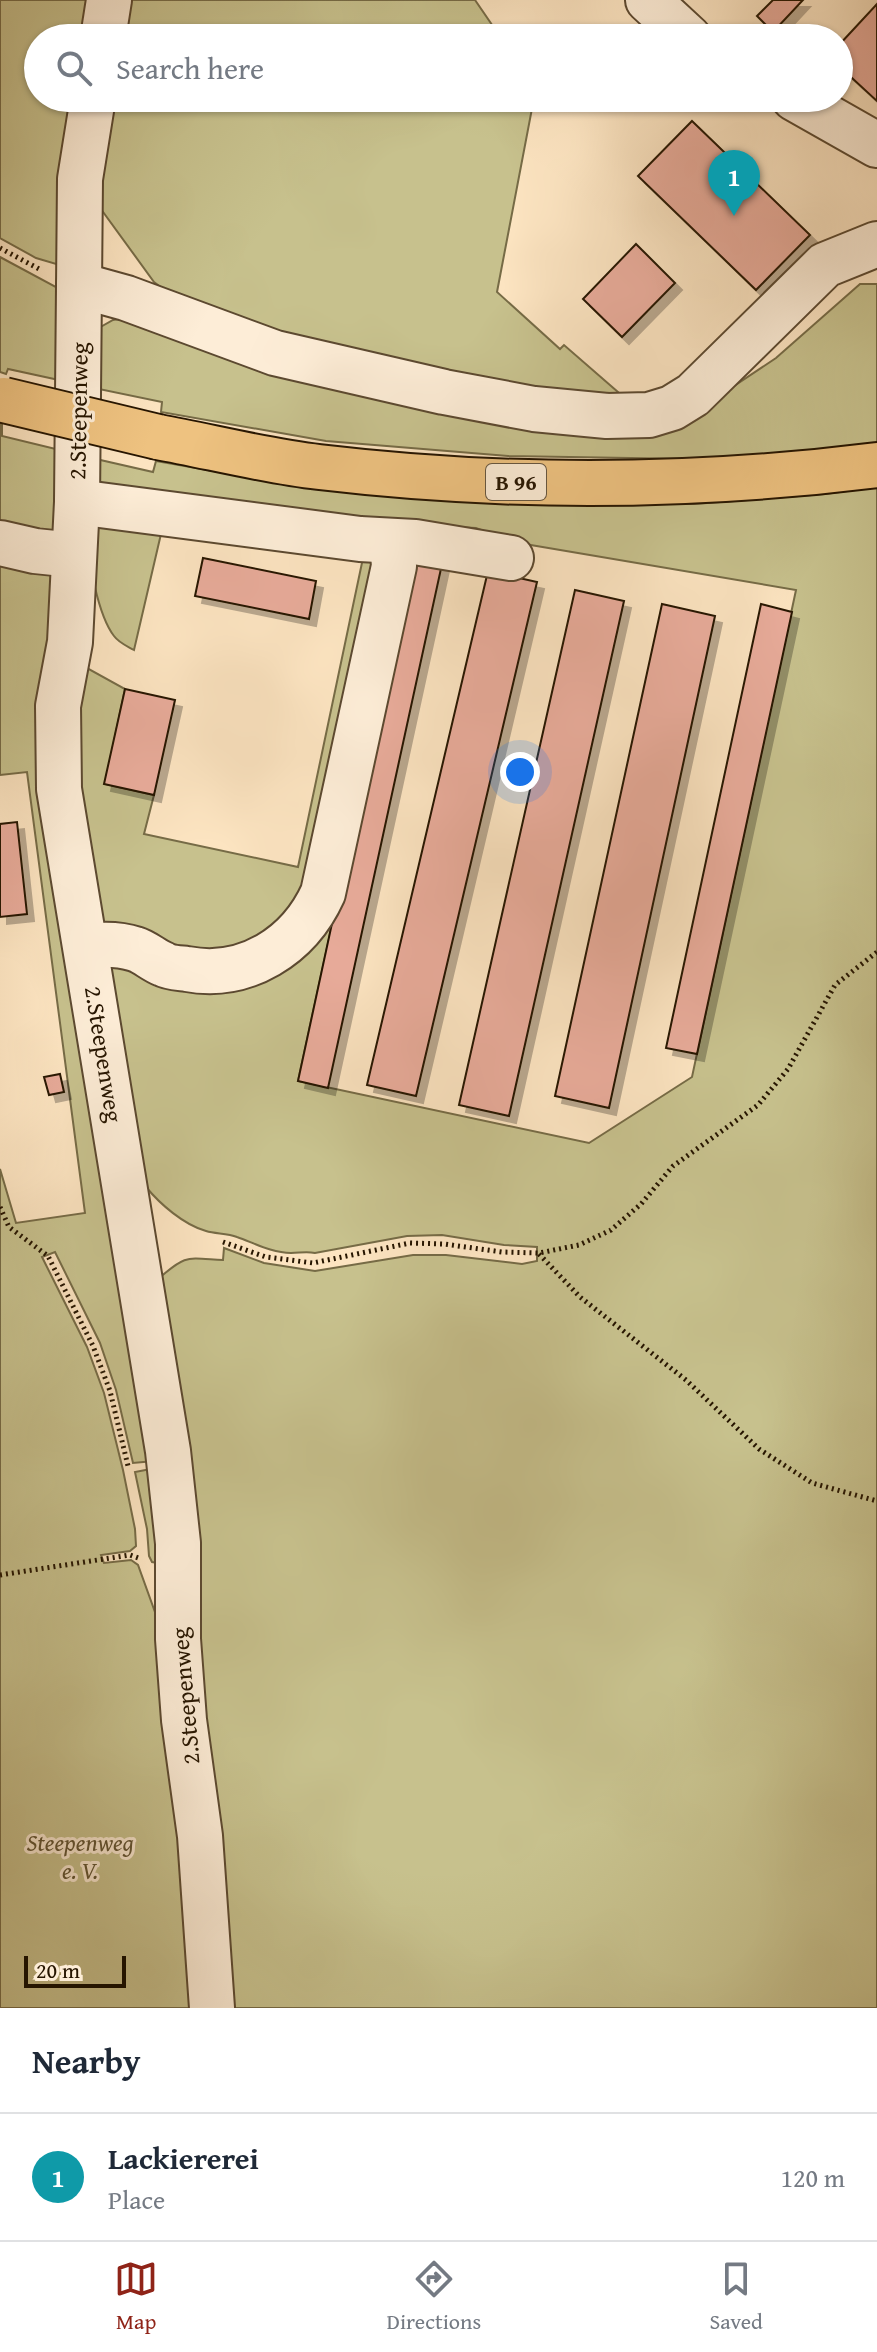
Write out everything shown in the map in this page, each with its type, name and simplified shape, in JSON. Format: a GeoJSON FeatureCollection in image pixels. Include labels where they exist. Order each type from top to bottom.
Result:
{"type":"FeatureCollection","features":[{"type":"Feature","properties":{"kind":"main road","name":"B 96"},"geometry":{"type":"LineString","coordinates":[[2,399],[158,437],[318,467],[507,482],[693,481],[877,465]]}},
{"type":"Feature","properties":{"kind":"street"},"geometry":{"type":"LineString","coordinates":[[105,24],[109,0]]}},
{"type":"Feature","properties":{"kind":"street"},"geometry":{"type":"LineString","coordinates":[[648,0],[674,24]]}},
{"type":"Feature","properties":{"kind":"street","name":"2.Steepenweg"},"geometry":{"type":"LineString","coordinates":[[91,112],[80,179],[77,502],[70,642],[58,706],[59,789],[168,1451],[178,1543],[179,1652],[184,1720],[200,1836],[212,2008]]}},
{"type":"Feature","properties":{"kind":"street"},"geometry":{"type":"LineString","coordinates":[[819,112],[877,145]]}},
{"type":"Feature","properties":{"kind":"street"},"geometry":{"type":"LineString","coordinates":[[79,285],[126,298],[275,353],[444,392],[534,409],[607,416],[649,415],[672,408],[693,395],[825,265],[877,244]]}},
{"type":"Feature","properties":{"kind":"street"},"geometry":{"type":"LineString","coordinates":[[77,502],[360,539],[415,542],[511,558]]}},
{"type":"Feature","properties":{"kind":"street"},"geometry":{"type":"LineString","coordinates":[[86,946],[101,944],[136,949],[164,965],[200,972],[235,970],[264,959],[293,937],[313,914],[323,893],[394,566],[392,541]]}},
{"type":"Feature","properties":{"kind":"street"},"geometry":{"type":"LineString","coordinates":[[0,543],[74,555]]}},
{"type":"Feature","properties":{"kind":"path"},"geometry":{"type":"LineString","coordinates":[[223,1242],[266,1257],[313,1263],[410,1243],[539,1253],[579,1245],[611,1230],[641,1204],[673,1166],[758,1105],[788,1069],[835,985],[877,952]]}},
{"type":"Feature","properties":{"kind":"path"},"geometry":{"type":"LineString","coordinates":[[0,1207],[9,1227],[48,1256],[93,1346],[110,1391],[129,1469]]}},
{"type":"Feature","properties":{"kind":"path"},"geometry":{"type":"LineString","coordinates":[[539,1253],[580,1297],[686,1380],[759,1449],[812,1483],[877,1501]]}},
{"type":"Feature","properties":{"kind":"path"},"geometry":{"type":"LineString","coordinates":[[140,1558],[141,1549]]}},
{"type":"Feature","properties":{"kind":"path"},"geometry":{"type":"LineString","coordinates":[[0,1575],[102,1559]]}},
{"type":"Feature","properties":{"kind":"green space"},"geometry":{"type":"Polygon","coordinates":[[[0,0],[90,0],[86,24],[24,24],[24,112],[73,112],[60,261],[56,264],[36,258],[0,238],[0,0]]]}},
{"type":"Feature","properties":{"kind":"green space"},"geometry":{"type":"Polygon","coordinates":[[[125,0],[475,0],[491,24],[121,24],[125,0]]]}},
{"type":"Feature","properties":{"kind":"green space"},"geometry":{"type":"Polygon","coordinates":[[[107,112],[531,112],[497,292],[560,349],[564,345],[626,399],[605,404],[274,338],[166,291],[154,282],[98,205],[107,112]]]}},
{"type":"Feature","properties":{"kind":"green space"},"geometry":{"type":"Polygon","coordinates":[[[0,257],[64,294],[68,382],[8,369],[6,374],[0,372],[0,257]]]}},
{"type":"Feature","properties":{"kind":"green space"},"geometry":{"type":"Polygon","coordinates":[[[860,284],[877,284],[877,445],[847,450],[692,459],[508,456],[326,441],[161,412],[162,402],[94,388],[97,329],[113,320],[128,317],[442,405],[716,398],[776,358],[860,284]]]}},
{"type":"Feature","properties":{"kind":"green space"},"geometry":{"type":"Polygon","coordinates":[[[0,423],[2,436],[64,451],[55,529],[44,536],[0,532],[0,423]]]}},
{"type":"Feature","properties":{"kind":"green space"},"geometry":{"type":"Polygon","coordinates":[[[96,459],[153,472],[156,461],[317,489],[508,504],[694,504],[877,487],[877,2008],[224,2008],[158,1279],[188,1259],[223,1260],[224,1248],[264,1263],[315,1271],[413,1255],[446,1255],[522,1264],[537,1261],[537,1247],[442,1235],[407,1236],[315,1253],[284,1253],[233,1236],[206,1231],[181,1219],[146,1187],[103,967],[301,950],[408,575],[298,1081],[589,1143],[692,1077],[796,590],[513,542],[476,528],[416,525],[101,486],[95,476],[96,459]]]}},
{"type":"Feature","properties":{"kind":"green space"},"geometry":{"type":"Polygon","coordinates":[[[116,517],[169,517],[357,547],[369,553],[378,566],[313,888],[283,929],[260,947],[234,956],[203,958],[168,953],[138,939],[117,936],[97,918],[75,797],[69,707],[76,681],[87,668],[125,689],[105,784],[154,795],[144,834],[298,867],[363,558],[164,521],[134,650],[118,641],[109,627],[99,602],[90,557],[93,530],[101,522],[116,517]]]}},
{"type":"Feature","properties":{"kind":"green space","name":"Steepenweg e. V."},"geometry":{"type":"Polygon","coordinates":[[[0,560],[52,572],[154,1461],[133,1463],[116,1390],[100,1343],[55,1252],[42,1257],[87,1347],[104,1393],[135,1529],[136,1546],[130,1551],[101,1555],[104,1563],[131,1560],[138,1565],[160,1626],[201,2008],[0,2008],[0,1169],[16,1223],[85,1213],[27,772],[0,775],[0,560]]]}},
{"type":"Feature","properties":{"kind":"green space"},"geometry":{"type":"Polygon","coordinates":[[[156,1468],[164,1564],[152,1562],[149,1556],[147,1529],[135,1472],[156,1468]]]}},
{"type":"Feature","properties":{"kind":"building"},"geometry":{"type":"Polygon","coordinates":[[[773,0],[803,0],[780,24],[765,24],[757,16],[773,0]]]}},
{"type":"Feature","properties":{"kind":"building"},"geometry":{"type":"Polygon","coordinates":[[[877,4],[877,101],[853,79],[853,30],[877,4]]]}},
{"type":"Feature","properties":{"kind":"building"},"geometry":{"type":"Polygon","coordinates":[[[692,121],[810,235],[756,290],[638,176],[692,121]]]}},
{"type":"Feature","properties":{"kind":"building"},"geometry":{"type":"Polygon","coordinates":[[[636,244],[675,283],[622,337],[583,299],[636,244]]]}},
{"type":"Feature","properties":{"kind":"building"},"geometry":{"type":"Polygon","coordinates":[[[411,557],[442,564],[328,1088],[298,1081],[411,557]]]}},
{"type":"Feature","properties":{"kind":"building"},"geometry":{"type":"Polygon","coordinates":[[[203,558],[316,581],[309,619],[195,596],[203,558]]]}},
{"type":"Feature","properties":{"kind":"building"},"geometry":{"type":"Polygon","coordinates":[[[488,571],[537,582],[416,1096],[367,1085],[488,571]]]}},
{"type":"Feature","properties":{"kind":"building"},"geometry":{"type":"Polygon","coordinates":[[[575,590],[624,601],[509,1116],[459,1105],[575,590]]]}},
{"type":"Feature","properties":{"kind":"building"},"geometry":{"type":"Polygon","coordinates":[[[662,604],[715,616],[609,1108],[555,1096],[662,604]]]}},
{"type":"Feature","properties":{"kind":"building"},"geometry":{"type":"Polygon","coordinates":[[[761,604],[792,612],[697,1054],[666,1048],[761,604]]]}},
{"type":"Feature","properties":{"kind":"building"},"geometry":{"type":"Polygon","coordinates":[[[125,689],[175,700],[154,795],[104,784],[125,689]]]}},
{"type":"Feature","properties":{"kind":"building"},"geometry":{"type":"Polygon","coordinates":[[[17,822],[27,914],[0,917],[0,824],[17,822]]]}},
{"type":"Feature","properties":{"kind":"building"},"geometry":{"type":"Polygon","coordinates":[[[60,1074],[64,1092],[49,1095],[44,1077],[60,1074]]]}},
{"type":"Feature","properties":{"kind":"place","name":"Lackiererei"},"geometry":{"type":"Point","coordinates":[734,216]}}]}
